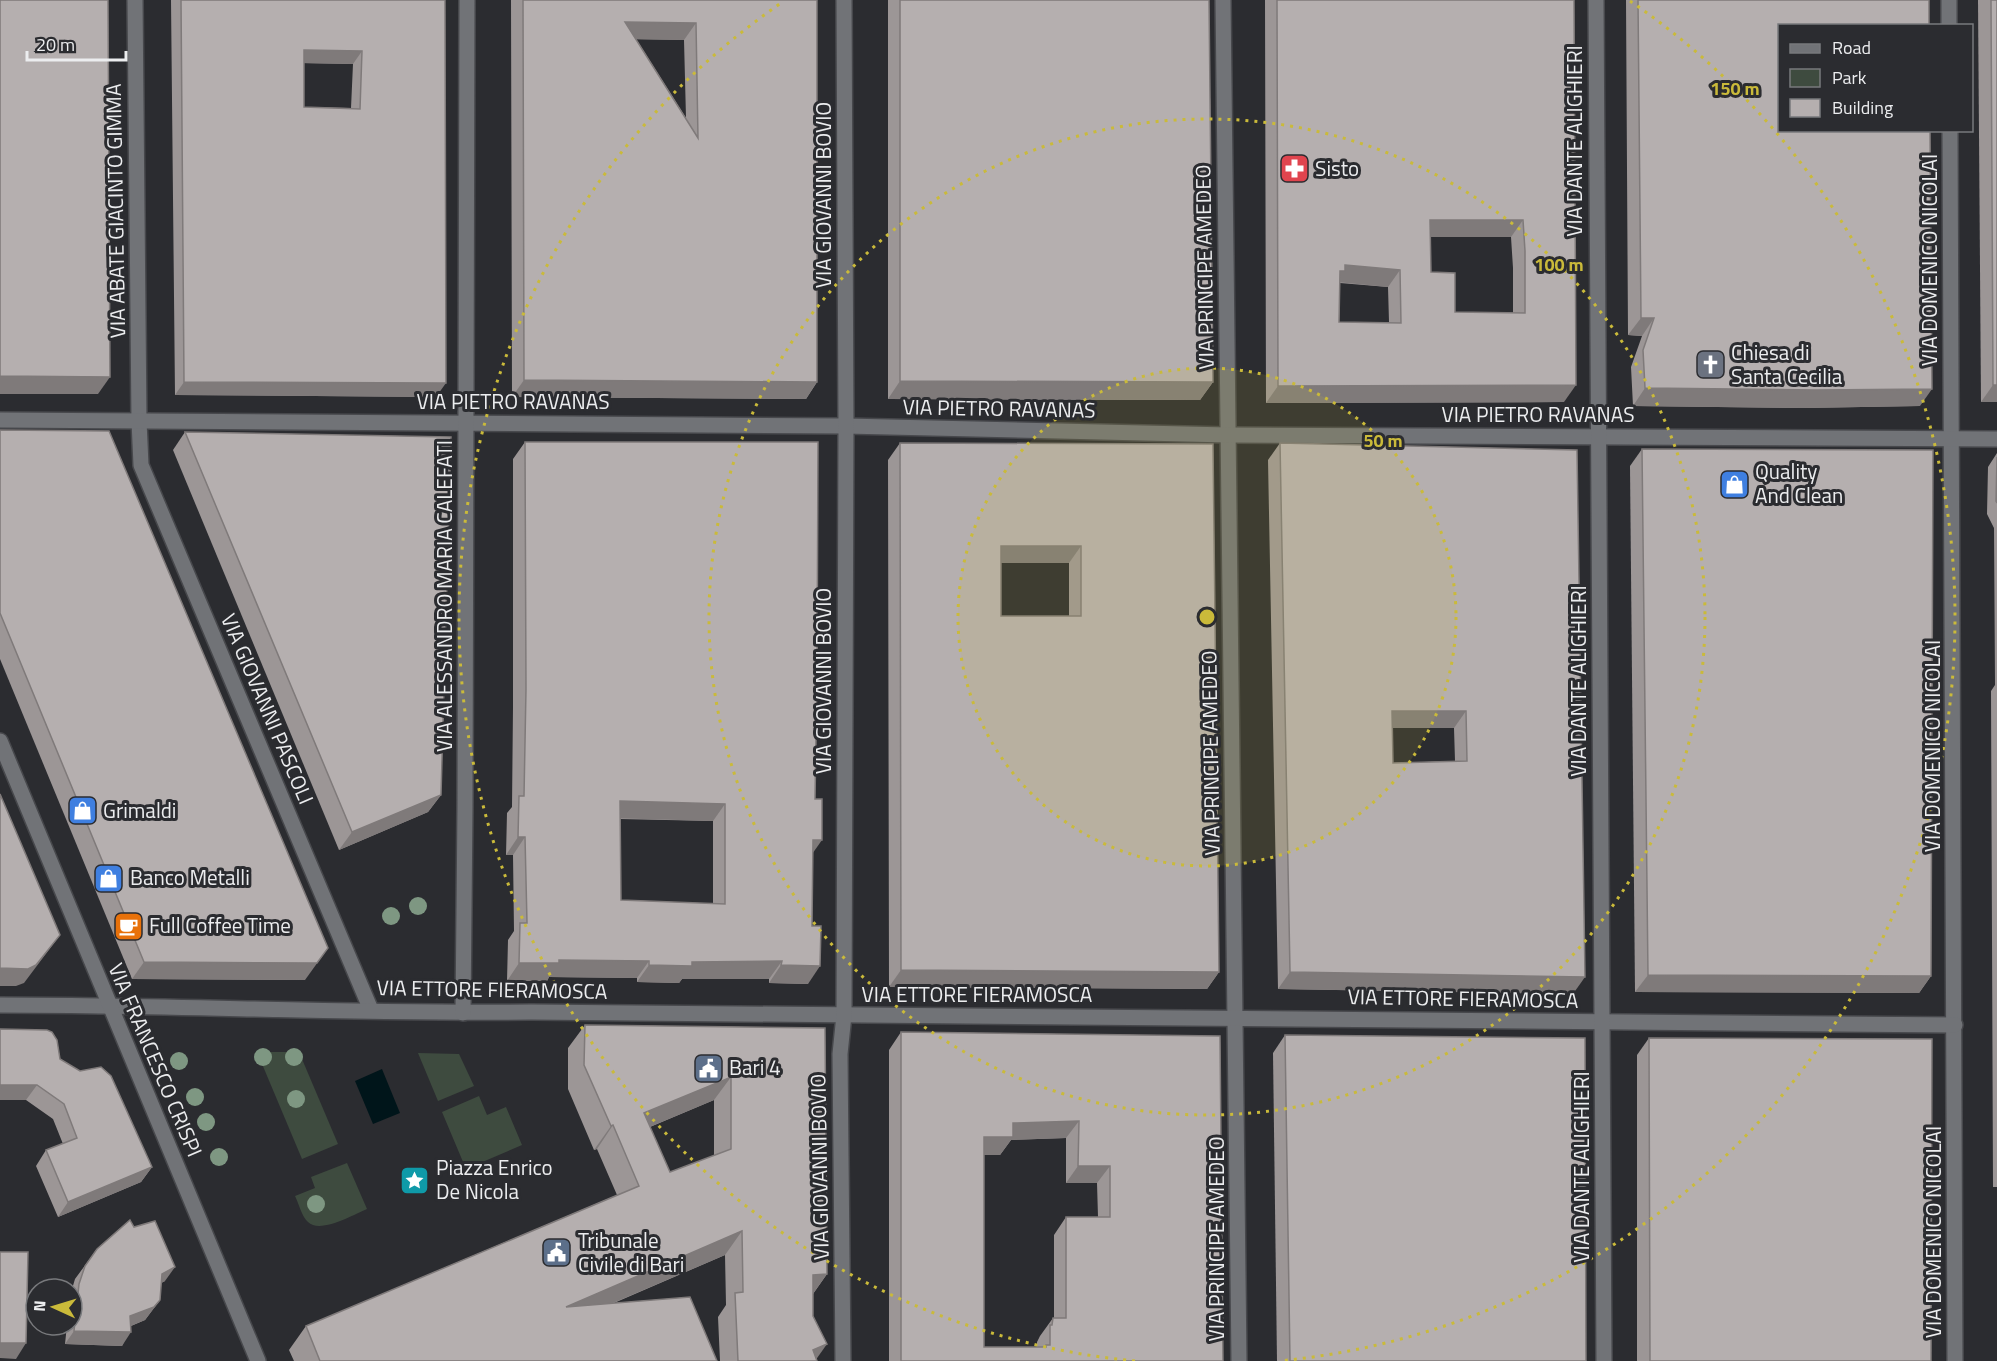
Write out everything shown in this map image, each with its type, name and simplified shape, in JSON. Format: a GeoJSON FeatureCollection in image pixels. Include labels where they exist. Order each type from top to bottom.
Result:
{"type":"FeatureCollection","features":[{"type":"Feature","properties":{"kind":"street","name":"VIA ABATE GIACINTO GIMMA"},"geometry":{"type":"LineString","coordinates":[[135,0],[139,421]]}},
{"type":"Feature","properties":{"kind":"street","name":"VIA ALESSANDRO MARIA CALEFATI"},"geometry":{"type":"LineString","coordinates":[[463,1013],[467,0]]}},
{"type":"Feature","properties":{"kind":"street","name":"VIA GIOVANNI BOVIO"},"geometry":{"type":"LineString","coordinates":[[843,1361],[840,1054],[844,1015],[846,426],[844,0]]}},
{"type":"Feature","properties":{"kind":"street","name":"VIA PRINCIPE AMEDEO"},"geometry":{"type":"LineString","coordinates":[[1223,0],[1239,1361]]}},
{"type":"Feature","properties":{"kind":"street","name":"VIA DANTE ALIGHIERI"},"geometry":{"type":"LineString","coordinates":[[1596,0],[1604,1361]]}},
{"type":"Feature","properties":{"kind":"street"},"geometry":{"type":"LineString","coordinates":[[1949,0],[1949,24]]}},
{"type":"Feature","properties":{"kind":"street","name":"VIA DOMENICO NICOLAI"},"geometry":{"type":"LineString","coordinates":[[1950,132],[1955,1361]]}},
{"type":"Feature","properties":{"kind":"street","name":"VIA PIETRO RAVANAS"},"geometry":{"type":"LineString","coordinates":[[0,420],[846,426],[1228,435],[1997,439]]}},
{"type":"Feature","properties":{"kind":"street","name":"VIA GIOVANNI PASCOLI"},"geometry":{"type":"LineString","coordinates":[[139,421],[141,465],[371,1010]]}},
{"type":"Feature","properties":{"kind":"street","name":"VIA FRANCESCO CRISPI"},"geometry":{"type":"LineString","coordinates":[[0,741],[258,1361]]}},
{"type":"Feature","properties":{"kind":"street","name":"VIA ETTORE FIERAMOSCA"},"geometry":{"type":"LineString","coordinates":[[0,1005],[111,1005],[463,1013],[531,1011],[1955,1025]]}},
{"type":"Feature","properties":{"kind":"green space"},"geometry":{"type":"Polygon","coordinates":[[[257,1052],[299,1052],[338,1144],[302,1159],[257,1052]]]}},
{"type":"Feature","properties":{"kind":"green space"},"geometry":{"type":"Polygon","coordinates":[[[418,1053],[459,1054],[474,1086],[438,1101],[418,1053]]]}},
{"type":"Feature","properties":{"kind":"green space"},"geometry":{"type":"Polygon","coordinates":[[[479,1096],[487,1115],[506,1107],[522,1145],[466,1169],[442,1112],[479,1096]]]}},
{"type":"Feature","properties":{"kind":"green space"},"geometry":{"type":"Polygon","coordinates":[[[347,1163],[367,1209],[328,1225],[313,1225],[308,1222],[295,1196],[315,1188],[311,1177],[347,1163]]]}},
{"type":"Feature","properties":{"kind":"shaded area"},"geometry":{"type":"Polygon","coordinates":[[[382,1069],[400,1113],[373,1124],[355,1081],[382,1069]]]}},
{"type":"Feature","properties":{"kind":"building"},"geometry":{"type":"Polygon","coordinates":[[[0,0],[108,0],[110,377],[0,376],[0,0]]]}},
{"type":"Feature","properties":{"kind":"building"},"geometry":{"type":"Polygon","coordinates":[[[181,0],[445,0],[446,383],[184,382],[181,0]],[[304,50],[304,107],[360,109],[362,51],[304,50]]]}},
{"type":"Feature","properties":{"kind":"building"},"geometry":{"type":"Polygon","coordinates":[[[523,0],[817,0],[817,382],[524,380],[523,0]],[[625,22],[698,138],[696,23],[625,22]]]}},
{"type":"Feature","properties":{"kind":"building"},"geometry":{"type":"Polygon","coordinates":[[[900,0],[1209,0],[1213,382],[900,381],[900,0]]]}},
{"type":"Feature","properties":{"kind":"building"},"geometry":{"type":"Polygon","coordinates":[[[1277,0],[1574,0],[1576,385],[1278,386],[1277,0]],[[1430,220],[1431,272],[1455,273],[1455,312],[1525,313],[1523,220],[1430,220]],[[1345,265],[1345,271],[1340,271],[1339,322],[1401,323],[1400,270],[1345,265]]]}},
{"type":"Feature","properties":{"kind":"building"},"geometry":{"type":"Polygon","coordinates":[[[1638,0],[1929,0],[1929,24],[1778,24],[1778,132],[1930,132],[1932,389],[1645,388],[1643,350],[1654,318],[1641,318],[1638,0]]]}},
{"type":"Feature","properties":{"kind":"building"},"geometry":{"type":"Polygon","coordinates":[[[1991,0],[1997,0],[1997,385],[1993,385],[1991,0]]]}},
{"type":"Feature","properties":{"kind":"building"},"geometry":{"type":"Polygon","coordinates":[[[0,430],[109,431],[328,948],[317,963],[144,962],[0,613],[0,430]]]}},
{"type":"Feature","properties":{"kind":"building"},"geometry":{"type":"Polygon","coordinates":[[[185,432],[451,437],[441,795],[352,832],[185,432]]]}},
{"type":"Feature","properties":{"kind":"building"},"geometry":{"type":"Polygon","coordinates":[[[525,442],[818,442],[815,799],[822,799],[822,840],[813,840],[812,926],[821,926],[820,966],[781,965],[782,961],[692,962],[692,966],[649,965],[649,961],[559,960],[559,963],[519,963],[520,923],[527,923],[525,837],[518,837],[519,796],[524,796],[525,442]],[[620,801],[621,900],[725,904],[725,804],[620,801]]]}},
{"type":"Feature","properties":{"kind":"building"},"geometry":{"type":"Polygon","coordinates":[[[900,443],[1213,444],[1219,972],[901,970],[900,443]],[[1001,546],[1001,616],[1081,616],[1081,546],[1001,546]]]}},
{"type":"Feature","properties":{"kind":"building"},"geometry":{"type":"Polygon","coordinates":[[[1280,443],[1577,450],[1585,977],[1290,972],[1280,443]],[[1392,711],[1393,763],[1467,761],[1466,711],[1392,711]]]}},
{"type":"Feature","properties":{"kind":"building"},"geometry":{"type":"Polygon","coordinates":[[[1642,449],[1933,450],[1931,976],[1648,975],[1642,449]]]}},
{"type":"Feature","properties":{"kind":"building"},"geometry":{"type":"Polygon","coordinates":[[[1997,457],[1997,503],[1996,501],[1997,457]]]}},
{"type":"Feature","properties":{"kind":"building"},"geometry":{"type":"Polygon","coordinates":[[[0,794],[60,935],[36,965],[28,969],[0,968],[0,794]]]}},
{"type":"Feature","properties":{"kind":"building"},"geometry":{"type":"Polygon","coordinates":[[[585,1025],[825,1028],[827,1274],[813,1275],[813,1316],[827,1344],[813,1350],[817,1361],[738,1361],[735,1293],[743,1292],[742,1231],[566,1307],[690,1297],[717,1361],[320,1361],[306,1326],[639,1186],[584,1065],[585,1025]],[[731,1077],[644,1113],[670,1172],[731,1149],[731,1077]]]}},
{"type":"Feature","properties":{"kind":"building"},"geometry":{"type":"Polygon","coordinates":[[[0,1029],[52,1032],[57,1040],[60,1059],[80,1071],[101,1067],[111,1076],[152,1167],[68,1202],[46,1150],[77,1138],[64,1104],[37,1085],[1,1085],[0,1090],[0,1029]]]}},
{"type":"Feature","properties":{"kind":"building"},"geometry":{"type":"Polygon","coordinates":[[[901,1032],[1220,1036],[1223,1361],[901,1361],[901,1032]],[[1079,1121],[1013,1123],[1013,1137],[984,1137],[984,1347],[1046,1347],[1050,1345],[1050,1325],[1052,1325],[1053,1318],[1066,1318],[1066,1217],[1110,1217],[1110,1166],[1078,1166],[1079,1121]]]}},
{"type":"Feature","properties":{"kind":"building"},"geometry":{"type":"Polygon","coordinates":[[[1285,1035],[1585,1038],[1586,1361],[1290,1361],[1285,1035]]]}},
{"type":"Feature","properties":{"kind":"building"},"geometry":{"type":"Polygon","coordinates":[[[1649,1038],[1932,1039],[1931,1361],[1650,1361],[1649,1038]]]}},
{"type":"Feature","properties":{"kind":"building"},"geometry":{"type":"Polygon","coordinates":[[[130,1220],[134,1227],[155,1221],[175,1267],[162,1274],[160,1300],[154,1307],[130,1316],[131,1332],[84,1331],[84,1277],[81,1277],[85,1266],[97,1249],[130,1220]]]}},
{"type":"Feature","properties":{"kind":"building"},"geometry":{"type":"Polygon","coordinates":[[[0,1252],[28,1252],[27,1277],[24,1277],[24,1337],[26,1337],[26,1343],[0,1343],[0,1252]]]}},
{"type":"Feature","properties":{"kind":"place","name":"Sisto"},"geometry":{"type":"Point","coordinates":[1294,169]}},
{"type":"Feature","properties":{"kind":"place","name":"Chiesa di Santa Cecilia"},"geometry":{"type":"Point","coordinates":[1710,365]}},
{"type":"Feature","properties":{"kind":"place","name":"Quality And Clean"},"geometry":{"type":"Point","coordinates":[1734,484]}},
{"type":"Feature","properties":{"kind":"place","name":"Grimaldi"},"geometry":{"type":"Point","coordinates":[82,811]}},
{"type":"Feature","properties":{"kind":"place","name":"Banco Metalli"},"geometry":{"type":"Point","coordinates":[109,878]}},
{"type":"Feature","properties":{"kind":"place","name":"Full Coffee Time"},"geometry":{"type":"Point","coordinates":[128,926]}},
{"type":"Feature","properties":{"kind":"place","name":"Bari 4"},"geometry":{"type":"Point","coordinates":[708,1068]}},
{"type":"Feature","properties":{"kind":"place","name":"Piazza Enrico De Nicola"},"geometry":{"type":"Point","coordinates":[415,1180]}},
{"type":"Feature","properties":{"kind":"place","name":"Tribunale Civile di Bari"},"geometry":{"type":"Point","coordinates":[557,1253]}}]}
